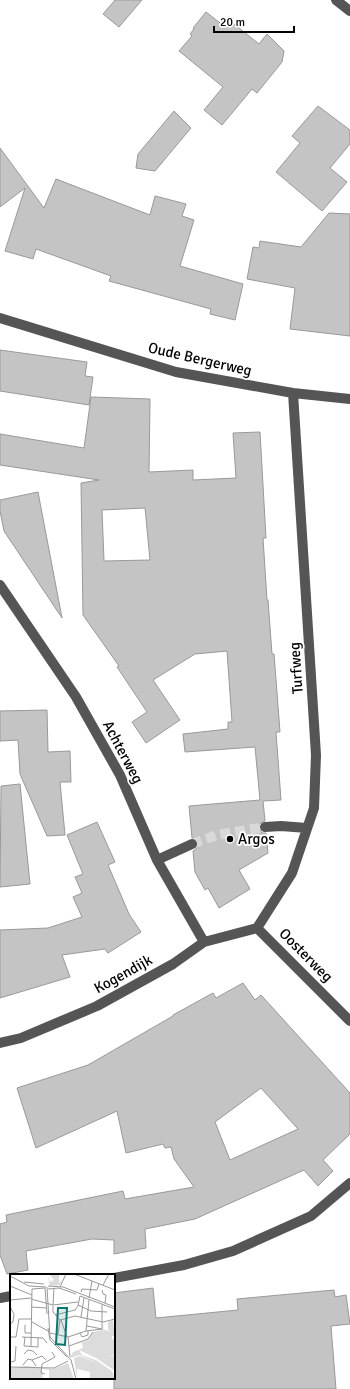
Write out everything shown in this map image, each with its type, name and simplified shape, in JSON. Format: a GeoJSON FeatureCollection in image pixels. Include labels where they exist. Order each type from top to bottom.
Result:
{"type":"FeatureCollection","features":[{"type":"Feature","properties":{"kind":"street"},"geometry":{"type":"LineString","coordinates":[[336,0],[350,11]]}},
{"type":"Feature","properties":{"kind":"street","name":"Oude Bergerweg"},"geometry":{"type":"LineString","coordinates":[[0,318],[176,372],[293,393],[350,399]]}},
{"type":"Feature","properties":{"kind":"street","name":"Turfweg"},"geometry":{"type":"LineString","coordinates":[[257,928],[292,874],[314,808],[316,755],[293,393]]}},
{"type":"Feature","properties":{"kind":"street","name":"Achterweg"},"geometry":{"type":"LineString","coordinates":[[0,585],[76,696],[120,775],[157,860],[204,942]]}},
{"type":"Feature","properties":{"kind":"street"},"geometry":{"type":"LineString","coordinates":[[265,827],[281,826],[307,828]]}},
{"type":"Feature","properties":{"kind":"street"},"geometry":{"type":"LineString","coordinates":[[157,860],[192,844]]}},
{"type":"Feature","properties":{"kind":"street","name":"Kogendijk"},"geometry":{"type":"LineString","coordinates":[[0,1043],[21,1038],[97,1006],[173,964],[204,942],[257,928]]}},
{"type":"Feature","properties":{"kind":"street","name":"Oosterweg"},"geometry":{"type":"LineString","coordinates":[[257,928],[350,1021]]}},
{"type":"Feature","properties":{"kind":"street"},"geometry":{"type":"LineString","coordinates":[[115,1278],[184,1265],[233,1251],[311,1216],[350,1183]]}},
{"type":"Feature","properties":{"kind":"street"},"geometry":{"type":"LineString","coordinates":[[0,1298],[10,1296]]}},
{"type":"Feature","properties":{"kind":"building"},"geometry":{"type":"Polygon","coordinates":[[[115,0],[142,0],[119,27],[103,14],[115,0]]]}},
{"type":"Feature","properties":{"kind":"building"},"geometry":{"type":"Polygon","coordinates":[[[206,12],[224,26],[229,20],[259,44],[267,34],[284,51],[282,62],[257,93],[252,89],[222,125],[204,110],[223,87],[179,51],[192,36],[190,34],[194,29],[193,28],[206,12]]]}},
{"type":"Feature","properties":{"kind":"building"},"geometry":{"type":"Polygon","coordinates":[[[318,106],[350,130],[350,144],[330,168],[347,182],[322,211],[276,172],[300,143],[292,136],[318,106]]]}},
{"type":"Feature","properties":{"kind":"building"},"geometry":{"type":"Polygon","coordinates":[[[174,111],[191,128],[155,171],[136,168],[138,154],[174,111]]]}},
{"type":"Feature","properties":{"kind":"building"},"geometry":{"type":"Polygon","coordinates":[[[0,148],[44,208],[56,179],[150,215],[155,196],[186,204],[182,216],[194,220],[180,266],[243,284],[235,320],[210,314],[211,309],[109,281],[111,276],[36,249],[33,259],[5,251],[25,188],[0,207],[0,148]]]}},
{"type":"Feature","properties":{"kind":"building"},"geometry":{"type":"Polygon","coordinates":[[[329,213],[350,214],[350,336],[290,329],[295,288],[247,279],[253,247],[259,248],[260,241],[301,247],[329,213]]]}},
{"type":"Feature","properties":{"kind":"building"},"geometry":{"type":"Polygon","coordinates":[[[0,350],[87,362],[85,376],[93,377],[89,405],[0,391],[0,350]]]}},
{"type":"Feature","properties":{"kind":"building"},"geometry":{"type":"Polygon","coordinates":[[[91,397],[150,399],[149,472],[193,470],[193,480],[236,478],[233,433],[260,432],[266,538],[263,538],[267,600],[272,654],[274,654],[280,732],[276,732],[281,800],[263,801],[265,821],[259,824],[259,828],[262,833],[266,833],[268,853],[239,870],[250,889],[219,908],[208,888],[205,890],[195,872],[193,851],[197,848],[198,844],[196,839],[192,838],[189,806],[260,800],[255,747],[185,752],[183,734],[228,729],[228,722],[232,722],[227,651],[195,654],[153,680],[180,720],[146,743],[132,722],[147,712],[117,667],[119,666],[83,615],[81,483],[99,480],[0,465],[0,434],[84,448],[91,397]],[[145,508],[102,510],[104,561],[150,560],[145,508]]]}},
{"type":"Feature","properties":{"kind":"building"},"geometry":{"type":"Polygon","coordinates":[[[38,492],[62,618],[4,531],[0,511],[0,500],[38,492]]]}},
{"type":"Feature","properties":{"kind":"building"},"geometry":{"type":"Polygon","coordinates":[[[47,710],[48,752],[70,751],[71,782],[60,782],[65,835],[47,836],[20,774],[18,740],[0,741],[0,711],[47,710]]]}},
{"type":"Feature","properties":{"kind":"building"},"geometry":{"type":"Polygon","coordinates":[[[20,784],[30,884],[0,887],[1,786],[20,784]]]}},
{"type":"Feature","properties":{"kind":"building"},"geometry":{"type":"Polygon","coordinates":[[[97,822],[115,862],[108,865],[129,914],[141,932],[108,953],[105,949],[62,955],[70,977],[0,998],[0,930],[48,928],[82,917],[73,897],[82,893],[75,877],[83,874],[67,835],[97,822]]]}},
{"type":"Feature","properties":{"kind":"building"},"geometry":{"type":"Polygon","coordinates":[[[243,983],[255,1000],[261,995],[350,1093],[350,1134],[323,1160],[333,1171],[318,1186],[304,1170],[195,1219],[145,1229],[146,1248],[114,1254],[114,1240],[92,1239],[26,1251],[28,1270],[7,1274],[0,1255],[0,1224],[7,1222],[6,1215],[123,1191],[125,1199],[194,1187],[174,1159],[171,1147],[165,1148],[163,1144],[126,1153],[117,1111],[36,1148],[17,1088],[88,1065],[213,993],[216,998],[243,983]],[[261,1088],[215,1122],[230,1160],[298,1129],[261,1088]]]}},
{"type":"Feature","properties":{"kind":"building"},"geometry":{"type":"Polygon","coordinates":[[[153,1288],[156,1318],[238,1310],[237,1299],[334,1290],[335,1297],[346,1295],[350,1324],[331,1326],[336,1389],[114,1389],[115,1293],[153,1288]]]}},
{"type":"Feature","properties":{"kind":"tunnel"},"geometry":{"type":"LineString","coordinates":[[192,844],[217,835],[265,827]]}},
{"type":"Feature","properties":{"kind":"place","name":"Argos"},"geometry":{"type":"Point","coordinates":[230,839]}}]}
